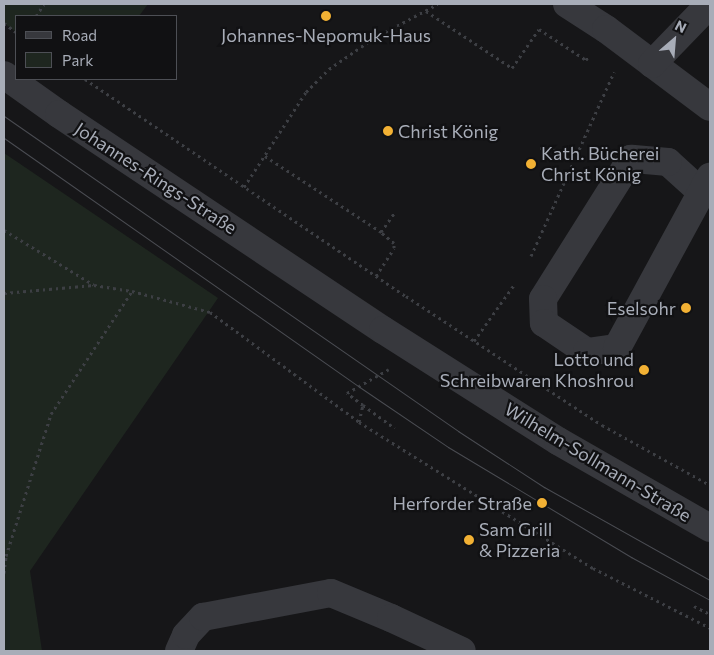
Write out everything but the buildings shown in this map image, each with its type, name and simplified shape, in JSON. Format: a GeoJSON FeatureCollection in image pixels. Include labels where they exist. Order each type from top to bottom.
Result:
{"type":"FeatureCollection","features":[{"type":"Feature","properties":{"kind":"street"},"geometry":{"type":"LineString","coordinates":[[567,4],[626,45],[710,108]]}},
{"type":"Feature","properties":{"kind":"street"},"geometry":{"type":"LineString","coordinates":[[652,64],[710,4]]}},
{"type":"Feature","properties":{"kind":"street","name":"Johannes-Rings-Straße"},"geometry":{"type":"LineString","coordinates":[[4,75],[67,119],[310,279]]}},
{"type":"Feature","properties":{"kind":"street"},"geometry":{"type":"LineString","coordinates":[[631,159],[668,162],[705,184],[617,348],[587,352],[544,323],[543,299],[631,159]]}},
{"type":"Feature","properties":{"kind":"street","name":"Wilhelm-Sollmann-Straße"},"geometry":{"type":"LineString","coordinates":[[310,279],[383,330],[558,441],[710,528]]}},
{"type":"Feature","properties":{"kind":"street"},"geometry":{"type":"LineString","coordinates":[[179,651],[186,635],[203,617],[331,593],[462,651]]}},
{"type":"Feature","properties":{"kind":"path"},"geometry":{"type":"LineString","coordinates":[[37,15],[44,4]]}},
{"type":"Feature","properties":{"kind":"path"},"geometry":{"type":"LineString","coordinates":[[244,187],[306,92],[329,69],[374,38],[438,4]]}},
{"type":"Feature","properties":{"kind":"path"},"geometry":{"type":"LineString","coordinates":[[426,11],[512,68],[539,29],[586,60],[591,53]]}},
{"type":"Feature","properties":{"kind":"path"},"geometry":{"type":"LineString","coordinates":[[4,23],[15,31]]}},
{"type":"Feature","properties":{"kind":"path"},"geometry":{"type":"LineString","coordinates":[[529,261],[626,45]]}},
{"type":"Feature","properties":{"kind":"path"},"geometry":{"type":"LineString","coordinates":[[86,80],[376,276],[602,425],[710,485]]}},
{"type":"Feature","properties":{"kind":"path"},"geometry":{"type":"LineString","coordinates":[[540,148],[558,151],[575,158]]}},
{"type":"Feature","properties":{"kind":"path"},"geometry":{"type":"LineString","coordinates":[[265,156],[394,242],[394,248],[376,276]]}},
{"type":"Feature","properties":{"kind":"path"},"geometry":{"type":"LineString","coordinates":[[381,232],[395,212]]}},
{"type":"Feature","properties":{"kind":"path"},"geometry":{"type":"LineString","coordinates":[[4,230],[94,285]]}},
{"type":"Feature","properties":{"kind":"path"},"geometry":{"type":"LineString","coordinates":[[474,341],[520,277]]}},
{"type":"Feature","properties":{"kind":"path"},"geometry":{"type":"LineString","coordinates":[[4,293],[94,285],[132,291],[210,312],[359,422],[593,568],[710,628]]}},
{"type":"Feature","properties":{"kind":"path"},"geometry":{"type":"LineString","coordinates":[[4,573],[6,556],[51,414],[132,291]]}},
{"type":"Feature","properties":{"kind":"path"},"geometry":{"type":"LineString","coordinates":[[391,367],[347,393],[395,428]]}},
{"type":"Feature","properties":{"kind":"path"},"geometry":{"type":"LineString","coordinates":[[359,422],[364,405]]}},
{"type":"Feature","properties":{"kind":"path"},"geometry":{"type":"LineString","coordinates":[[694,606],[710,614]]}},
{"type":"Feature","properties":{"kind":"green space"},"geometry":{"type":"Polygon","coordinates":[[[4,4],[148,4],[140,15],[15,15],[15,31],[4,23],[4,4]]]}},
{"type":"Feature","properties":{"kind":"green space"},"geometry":{"type":"Polygon","coordinates":[[[4,153],[218,298],[30,571],[42,651],[4,651],[4,153]]]}},
{"type":"Feature","properties":{"kind":"tram line"},"geometry":{"type":"LineString","coordinates":[[4,116],[458,431],[544,487],[710,580]]}},
{"type":"Feature","properties":{"kind":"tram line"},"geometry":{"type":"LineString","coordinates":[[4,138],[448,447],[631,557],[710,600]]}},
{"type":"Feature","properties":{"kind":"place","name":"Johannes-Nepomuk-Haus"},"geometry":{"type":"Point","coordinates":[326,16]}},
{"type":"Feature","properties":{"kind":"place","name":"Christ König"},"geometry":{"type":"Point","coordinates":[388,131]}},
{"type":"Feature","properties":{"kind":"place","name":"Kath. Bücherei Christ König"},"geometry":{"type":"Point","coordinates":[531,164]}},
{"type":"Feature","properties":{"kind":"place","name":"Eselsohr"},"geometry":{"type":"Point","coordinates":[686,308]}},
{"type":"Feature","properties":{"kind":"place","name":"Lotto und Schreibwaren Khoshrou"},"geometry":{"type":"Point","coordinates":[644,370]}},
{"type":"Feature","properties":{"kind":"place","name":"Herforder Straße"},"geometry":{"type":"Point","coordinates":[542,503]}},
{"type":"Feature","properties":{"kind":"place","name":"Sam Grill & Pizzeria"},"geometry":{"type":"Point","coordinates":[469,540]}}]}
